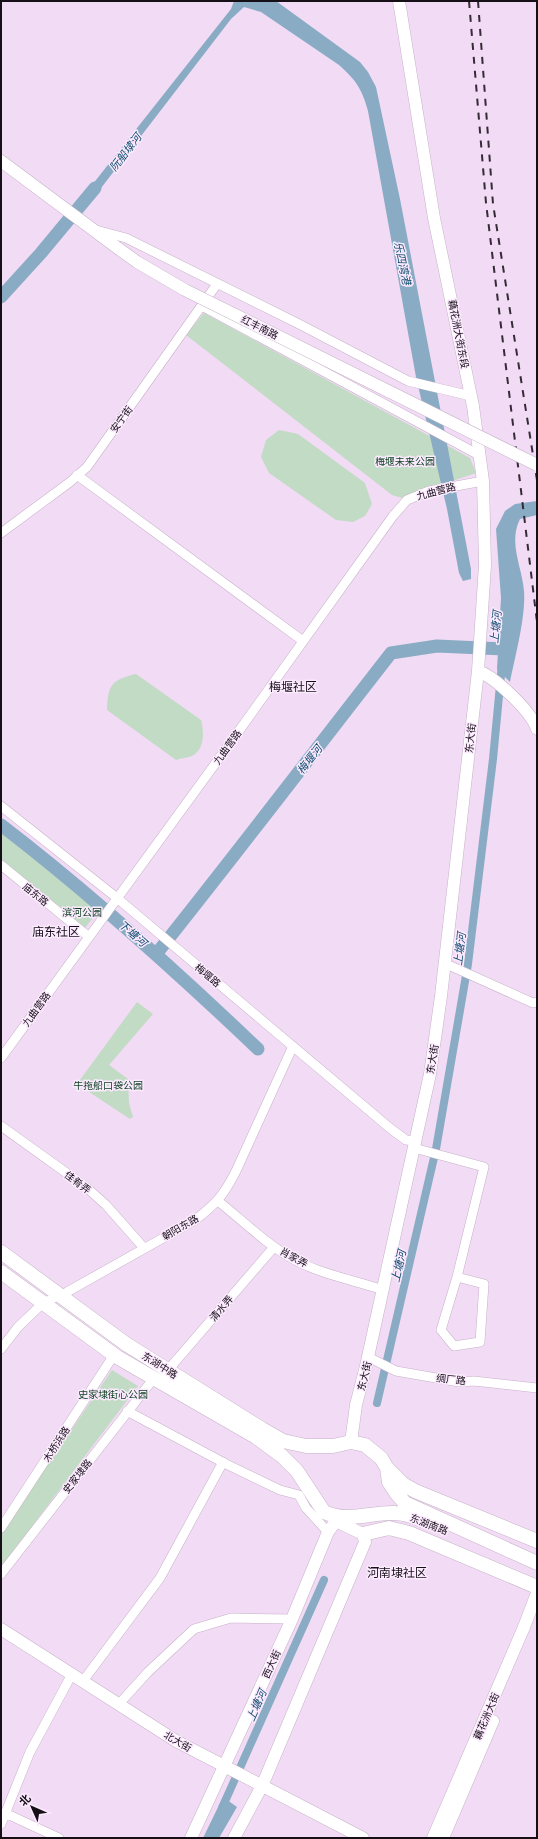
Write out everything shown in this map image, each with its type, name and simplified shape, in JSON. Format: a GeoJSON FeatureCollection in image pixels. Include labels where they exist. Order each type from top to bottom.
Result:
{"type":"FeatureCollection","features":[{"type":"Feature","properties":{"kind":"main road","name":"东湖中路"},"geometry":{"type":"LineString","coordinates":[[1,1252],[126,1344],[283,1440],[306,1446],[332,1446],[351,1442]]}},
{"type":"Feature","properties":{"kind":"main road","name":"东湖中路"},"geometry":{"type":"LineString","coordinates":[[1,1272],[117,1357],[256,1437],[282,1456],[297,1471],[305,1484]]}},
{"type":"Feature","properties":{"kind":"main road"},"geometry":{"type":"LineString","coordinates":[[351,1442],[365,1445],[381,1458],[388,1475],[415,1491],[537,1541]]}},
{"type":"Feature","properties":{"kind":"main road","name":"东湖南路"},"geometry":{"type":"LineString","coordinates":[[388,1475],[397,1494],[404,1503],[417,1514],[537,1570]]}},
{"type":"Feature","properties":{"kind":"main road","name":"东湖南路"},"geometry":{"type":"LineString","coordinates":[[305,1484],[324,1512],[336,1518],[359,1517],[395,1512],[417,1514],[537,1562]]}},
{"type":"Feature","properties":{"kind":"main road"},"geometry":{"type":"LineString","coordinates":[[364,1538],[389,1528],[409,1533],[537,1587]]}},
{"type":"Feature","properties":{"kind":"street","name":"藕花洲大街东段"},"geometry":{"type":"LineString","coordinates":[[399,1],[434,218],[471,396],[480,455],[483,481],[485,565],[481,620],[481,672]]}},
{"type":"Feature","properties":{"kind":"street","name":"红丰南路"},"geometry":{"type":"LineString","coordinates":[[1,161],[137,262],[185,290],[537,465]]}},
{"type":"Feature","properties":{"kind":"street"},"geometry":{"type":"LineString","coordinates":[[89,227],[126,238],[408,381],[471,396]]}},
{"type":"Feature","properties":{"kind":"street","name":"安宁街"},"geometry":{"type":"LineString","coordinates":[[1,533],[87,467],[217,284]]}},
{"type":"Feature","properties":{"kind":"street"},"geometry":{"type":"LineString","coordinates":[[202,306],[451,441],[480,455]]}},
{"type":"Feature","properties":{"kind":"street"},"geometry":{"type":"LineString","coordinates":[[77,475],[303,641]]}},
{"type":"Feature","properties":{"kind":"street","name":"九曲营路"},"geometry":{"type":"LineString","coordinates":[[1,1058],[393,516],[407,500],[429,491],[483,481]]}},
{"type":"Feature","properties":{"kind":"street"},"geometry":{"type":"LineString","coordinates":[[481,672],[513,698],[534,720],[537,729]]}},
{"type":"Feature","properties":{"kind":"street","name":"东大街"},"geometry":{"type":"LineString","coordinates":[[351,1442],[356,1405],[416,1146],[430,1074],[481,672]]}},
{"type":"Feature","properties":{"kind":"street","name":"梅堰路"},"geometry":{"type":"LineString","coordinates":[[1,806],[146,922],[406,1140],[416,1146],[484,1167],[457,1277]]}},
{"type":"Feature","properties":{"kind":"street","name":"庙东路"},"geometry":{"type":"LineString","coordinates":[[1,865],[90,935]]}},
{"type":"Feature","properties":{"kind":"street"},"geometry":{"type":"LineString","coordinates":[[444,963],[533,1003],[537,1002]]}},
{"type":"Feature","properties":{"kind":"street","name":"朝阳东路"},"geometry":{"type":"LineString","coordinates":[[1,1349],[18,1327],[44,1303],[60,1296],[195,1220],[218,1201],[226,1190],[236,1171],[293,1046]]}},
{"type":"Feature","properties":{"kind":"street","name":"佳肴弄"},"geometry":{"type":"LineString","coordinates":[[1,1126],[86,1187],[106,1205],[144,1248]]}},
{"type":"Feature","properties":{"kind":"street","name":"肖家弄"},"geometry":{"type":"LineString","coordinates":[[218,1201],[274,1247],[293,1259],[315,1268],[383,1290]]}},
{"type":"Feature","properties":{"kind":"street","name":"清水弄"},"geometry":{"type":"LineString","coordinates":[[168,1370],[274,1247]]}},
{"type":"Feature","properties":{"kind":"street"},"geometry":{"type":"LineString","coordinates":[[457,1277],[484,1284],[480,1342],[454,1346],[442,1330],[457,1277]]}},
{"type":"Feature","properties":{"kind":"street","name":"绸厂路"},"geometry":{"type":"LineString","coordinates":[[368,1356],[396,1371],[459,1382],[474,1381],[537,1388]]}},
{"type":"Feature","properties":{"kind":"street","name":"木桥浜路"},"geometry":{"type":"LineString","coordinates":[[1,1528],[110,1361]]}},
{"type":"Feature","properties":{"kind":"street","name":"史家埭路"},"geometry":{"type":"LineString","coordinates":[[1,1574],[154,1378]]}},
{"type":"Feature","properties":{"kind":"street"},"geometry":{"type":"LineString","coordinates":[[127,1411],[223,1462],[280,1490],[299,1495],[306,1508],[328,1532]]}},
{"type":"Feature","properties":{"kind":"street"},"geometry":{"type":"LineString","coordinates":[[84,1681],[160,1578],[223,1462]]}},
{"type":"Feature","properties":{"kind":"street"},"geometry":{"type":"LineString","coordinates":[[234,1838],[262,1786],[364,1538],[336,1518]]}},
{"type":"Feature","properties":{"kind":"street","name":"西大街"},"geometry":{"type":"LineString","coordinates":[[191,1838],[292,1619],[328,1532],[336,1518]]}},
{"type":"Feature","properties":{"kind":"street","name":"藕花洲大街"},"geometry":{"type":"LineString","coordinates":[[433,1838],[524,1627],[537,1593]]}},
{"type":"Feature","properties":{"kind":"street","name":"藕花洲大街"},"geometry":{"type":"LineString","coordinates":[[443,1838],[537,1615]]}},
{"type":"Feature","properties":{"kind":"street"},"geometry":{"type":"LineString","coordinates":[[119,1704],[148,1672],[194,1629],[231,1618],[292,1619]]}},
{"type":"Feature","properties":{"kind":"street","name":"北大街"},"geometry":{"type":"LineString","coordinates":[[1,1629],[176,1741],[363,1838]]}},
{"type":"Feature","properties":{"kind":"street"},"geometry":{"type":"LineString","coordinates":[[1,1824],[30,1752],[72,1674]]}},
{"type":"Feature","properties":{"kind":"street"},"geometry":{"type":"LineString","coordinates":[[6,1813],[59,1838]]}},
{"type":"Feature","properties":{"kind":"green space","name":"梅堰未来公园"},"geometry":{"type":"Polygon","coordinates":[[[204,313],[470,458],[476,473],[402,498],[392,495],[186,335],[204,313]]]}},
{"type":"Feature","properties":{"kind":"green space"},"geometry":{"type":"Polygon","coordinates":[[[279,430],[298,434],[365,483],[372,504],[365,516],[353,522],[336,520],[269,473],[261,457],[266,440],[279,430]]]}},
{"type":"Feature","properties":{"kind":"green space"},"geometry":{"type":"Polygon","coordinates":[[[136,674],[201,720],[203,735],[201,745],[192,756],[176,760],[107,710],[108,695],[112,685],[116,681],[136,674]]]}},
{"type":"Feature","properties":{"kind":"green space","name":"滨河公园"},"geometry":{"type":"Polygon","coordinates":[[[1,833],[99,910],[85,928],[1,859],[1,833]]]}},
{"type":"Feature","properties":{"kind":"green space","name":"牛拖船口袋公园"},"geometry":{"type":"Polygon","coordinates":[[[137,1002],[153,1014],[109,1065],[128,1079],[129,1103],[133,1117],[130,1119],[77,1084],[137,1002]]]}},
{"type":"Feature","properties":{"kind":"green space","name":"史家埭街心公园"},"geometry":{"type":"Polygon","coordinates":[[[112,1370],[138,1386],[1,1567],[1,1534],[112,1370]]]}},
{"type":"Feature","properties":{"kind":"water","name":"乐四湾港"},"geometry":{"type":"Polygon","coordinates":[[[234,1],[276,1],[360,62],[368,72],[376,87],[400,199],[471,569],[471,579],[463,581],[459,573],[447,509],[416,377],[368,111],[358,85],[345,70],[261,12],[244,7],[231,19],[88,205],[81,199],[231,9],[234,1]]]}},
{"type":"Feature","properties":{"kind":"water"},"geometry":{"type":"Polygon","coordinates":[[[537,501],[537,515],[520,519],[515,537],[515,546],[523,582],[524,601],[520,636],[510,682],[497,669],[501,598],[496,529],[505,511],[515,504],[537,501]]]}},
{"type":"Feature","properties":{"kind":"water"},"geometry":{"type":"Polygon","coordinates":[[[223,1797],[237,1807],[219,1838],[203,1838],[223,1797]]]}},
{"type":"Feature","properties":{"kind":"waterway","name":"阮船埭河"},"geometry":{"type":"LineString","coordinates":[[1,297],[41,253],[95,188]]}},
{"type":"Feature","properties":{"kind":"waterway","name":"梅堰河"},"geometry":{"type":"LineString","coordinates":[[157,953],[391,653],[437,646],[504,649]]}},
{"type":"Feature","properties":{"kind":"waterway","name":"上塘河"},"geometry":{"type":"LineString","coordinates":[[377,1403],[436,1149],[468,964],[493,759],[502,664]]}},
{"type":"Feature","properties":{"kind":"waterway","name":"下塘河"},"geometry":{"type":"LineString","coordinates":[[1,825],[100,905],[258,1049]]}},
{"type":"Feature","properties":{"kind":"waterway","name":"上塘河"},"geometry":{"type":"LineString","coordinates":[[222,1808],[324,1580]]}},
{"type":"Feature","properties":{"kind":"railway"},"geometry":{"type":"LineString","coordinates":[[469,1],[486,203],[537,622]]}},
{"type":"Feature","properties":{"kind":"railway"},"geometry":{"type":"LineString","coordinates":[[478,1],[493,204],[537,480]]}},
{"type":"Feature","properties":{"kind":"district","name":"梅堰社区"},"geometry":{"type":"Point","coordinates":[293,686]}},
{"type":"Feature","properties":{"kind":"district","name":"庙东社区"},"geometry":{"type":"Point","coordinates":[56,931]}},
{"type":"Feature","properties":{"kind":"district","name":"河南埭社区"},"geometry":{"type":"Point","coordinates":[397,1572]}}]}
